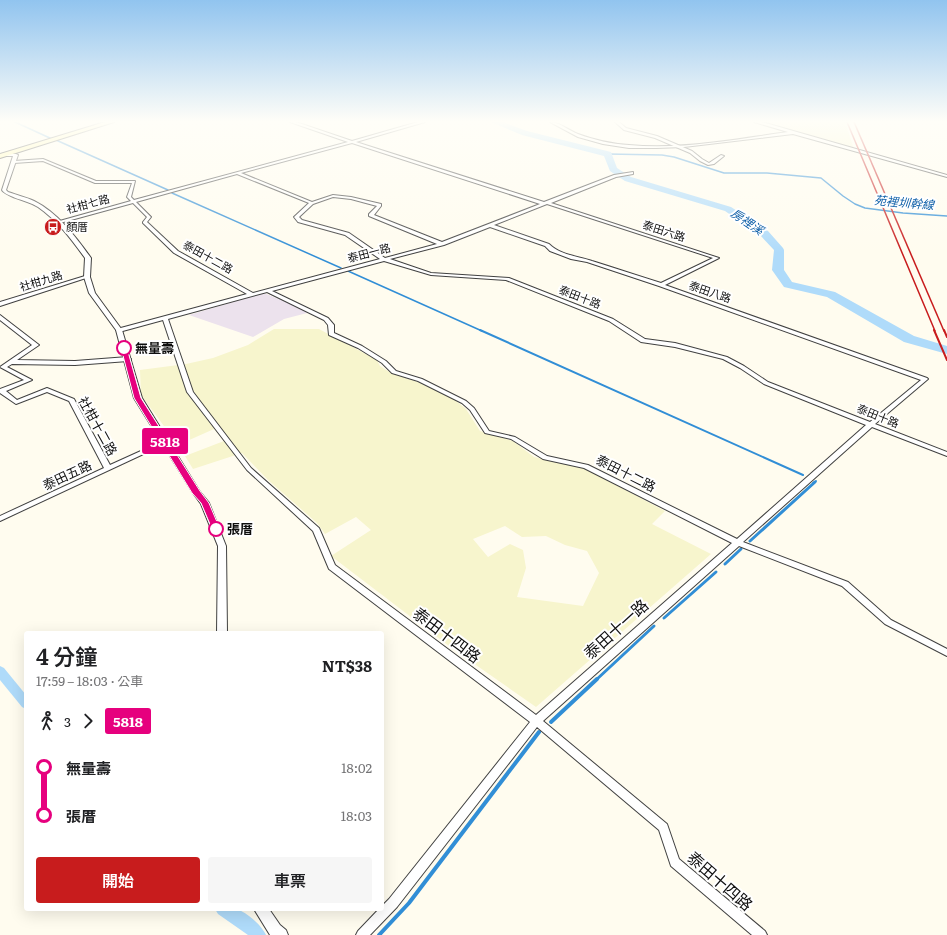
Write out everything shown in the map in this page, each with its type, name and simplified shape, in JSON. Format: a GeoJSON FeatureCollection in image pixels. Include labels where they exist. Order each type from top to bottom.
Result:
{"type":"FeatureCollection","features":[{"type":"Feature","properties":{"kind":"street"},"geometry":{"type":"LineString","coordinates":[[13,166],[4,190],[34,202],[58,222],[88,258],[87,277],[92,293],[119,330],[138,398],[196,493],[205,503],[222,546],[222,631]]}},
{"type":"Feature","properties":{"kind":"street"},"geometry":{"type":"LineString","coordinates":[[56,166],[95,182],[134,182],[129,197],[134,201]]}},
{"type":"Feature","properties":{"kind":"street","name":"社柑七路"},"geometry":{"type":"LineString","coordinates":[[58,222],[264,166]]}},
{"type":"Feature","properties":{"kind":"street","name":"泰田六路"},"geometry":{"type":"LineString","coordinates":[[427,166],[717,258],[661,285]]}},
{"type":"Feature","properties":{"kind":"street"},"geometry":{"type":"LineString","coordinates":[[909,166],[947,176]]}},
{"type":"Feature","properties":{"kind":"street"},"geometry":{"type":"LineString","coordinates":[[237,173],[312,203],[333,196],[351,198],[380,205],[370,216],[442,244]]}},
{"type":"Feature","properties":{"kind":"street","name":"泰田一路"},"geometry":{"type":"LineString","coordinates":[[119,330],[442,244],[617,175],[632,173]]}},
{"type":"Feature","properties":{"kind":"street","name":"泰田十二路"},"geometry":{"type":"LineString","coordinates":[[134,201],[149,217],[145,222],[176,252],[251,294]]}},
{"type":"Feature","properties":{"kind":"street","name":"泰田十路"},"geometry":{"type":"LineString","coordinates":[[312,203],[296,217],[300,221],[347,234],[384,260],[431,274],[507,279],[611,320],[643,341],[675,345],[724,358],[742,367],[766,383],[947,454]]}},
{"type":"Feature","properties":{"kind":"street","name":"泰田八路"},"geometry":{"type":"LineString","coordinates":[[490,226],[547,246],[552,250],[573,258],[588,260],[661,285],[925,379]]}},
{"type":"Feature","properties":{"kind":"street","name":"社柑九路"},"geometry":{"type":"LineString","coordinates":[[0,304],[87,277]]}},
{"type":"Feature","properties":{"kind":"street","name":"泰田十二路"},"geometry":{"type":"LineString","coordinates":[[266,290],[326,319],[331,325],[331,334],[360,347],[384,362],[394,372],[420,380],[464,402],[472,409],[487,432],[513,438],[545,458],[586,466],[737,542],[845,584],[888,622],[947,653]]}},
{"type":"Feature","properties":{"kind":"street"},"geometry":{"type":"LineString","coordinates":[[0,317],[36,345],[10,362]]}},
{"type":"Feature","properties":{"kind":"street","name":"泰田十四路"},"geometry":{"type":"LineString","coordinates":[[165,318],[190,392],[249,469],[316,530],[332,567],[536,721],[663,827],[675,862],[760,935]]}},
{"type":"Feature","properties":{"kind":"street"},"geometry":{"type":"LineString","coordinates":[[10,362],[75,363],[128,359]]}},
{"type":"Feature","properties":{"kind":"street","name":"社柑十二路"},"geometry":{"type":"LineString","coordinates":[[10,362],[3,367],[30,380],[1,391],[16,402],[47,390],[72,400],[108,469]]}},
{"type":"Feature","properties":{"kind":"street","name":"泰田十一路"},"geometry":{"type":"LineString","coordinates":[[362,935],[393,903],[536,721],[871,424],[925,379]]}},
{"type":"Feature","properties":{"kind":"street","name":"泰田五路"},"geometry":{"type":"LineString","coordinates":[[0,519],[165,442]]}},
{"type":"Feature","properties":{"kind":"street"},"geometry":{"type":"LineString","coordinates":[[262,911],[275,930],[281,935]]}},
{"type":"Feature","properties":{"kind":"shaded area"},"geometry":{"type":"Polygon","coordinates":[[[264,293],[311,312],[284,319],[253,337],[189,315],[264,293]]]}},
{"type":"Feature","properties":{"kind":"shaded area"},"geometry":{"type":"Polygon","coordinates":[[[274,329],[319,329],[377,360],[380,366],[391,373],[418,382],[455,400],[466,409],[480,431],[513,441],[534,457],[582,467],[665,511],[652,524],[711,554],[536,707],[453,649],[331,556],[371,530],[356,517],[325,534],[317,523],[268,480],[242,453],[193,469],[185,456],[224,441],[214,429],[178,445],[141,395],[140,370],[186,364],[213,358],[248,345],[274,329]],[[505,526],[473,539],[488,557],[510,544],[523,550],[526,568],[517,597],[583,606],[599,573],[587,551],[565,545],[546,536],[522,537],[505,526]]]}},
{"type":"Feature","properties":{"kind":"waterway"},"geometry":{"type":"LineString","coordinates":[[113,166],[168,190]]}},
{"type":"Feature","properties":{"kind":"waterway","name":"房裡溪"},"geometry":{"type":"LineString","coordinates":[[612,166],[613,169],[628,179],[728,209],[764,233],[779,250],[778,270],[788,285],[831,294],[909,339],[947,350]]}},
{"type":"Feature","properties":{"kind":"waterway","name":"苑裡圳幹線"},"geometry":{"type":"LineString","coordinates":[[701,166],[724,173],[767,173],[821,178],[843,196],[855,204],[865,208],[903,213],[947,216]]}},
{"type":"Feature","properties":{"kind":"waterway"},"geometry":{"type":"LineString","coordinates":[[172,193],[341,268]]}},
{"type":"Feature","properties":{"kind":"waterway"},"geometry":{"type":"LineString","coordinates":[[348,271],[482,331]]}},
{"type":"Feature","properties":{"kind":"waterway"},"geometry":{"type":"LineString","coordinates":[[480,330],[803,475]]}},
{"type":"Feature","properties":{"kind":"waterway"},"geometry":{"type":"LineString","coordinates":[[750,541],[815,482]]}},
{"type":"Feature","properties":{"kind":"waterway"},"geometry":{"type":"LineString","coordinates":[[725,564],[741,549]]}},
{"type":"Feature","properties":{"kind":"waterway"},"geometry":{"type":"LineString","coordinates":[[664,618],[716,572]]}},
{"type":"Feature","properties":{"kind":"waterway"},"geometry":{"type":"LineString","coordinates":[[596,680],[654,626]]}},
{"type":"Feature","properties":{"kind":"waterway"},"geometry":{"type":"LineString","coordinates":[[0,671],[24,701]]}},
{"type":"Feature","properties":{"kind":"waterway"},"geometry":{"type":"LineString","coordinates":[[551,722],[597,679]]}},
{"type":"Feature","properties":{"kind":"waterway"},"geometry":{"type":"LineString","coordinates":[[379,935],[409,903],[539,732]]}},
{"type":"Feature","properties":{"kind":"waterway"},"geometry":{"type":"LineString","coordinates":[[226,911],[252,928],[258,935]]}},
{"type":"Feature","properties":{"kind":"railway"},"geometry":{"type":"LineString","coordinates":[[865,166],[935,331]]}},
{"type":"Feature","properties":{"kind":"railway"},"geometry":{"type":"LineString","coordinates":[[873,166],[944,331]]}},
{"type":"Feature","properties":{"kind":"railway"},"geometry":{"type":"LineString","coordinates":[[934,330],[947,360]]}},
{"type":"Feature","properties":{"kind":"railway"},"geometry":{"type":"LineString","coordinates":[[944,330],[947,337]]}},
{"type":"Feature","properties":{"kind":"bus line","name":"5818"},"geometry":{"type":"LineString","coordinates":[[124,348],[138,398],[196,493],[205,503],[216,529]]}},
{"type":"Feature","properties":{"kind":"place","name":"顏厝"},"geometry":{"type":"Point","coordinates":[53,227]}},
{"type":"Feature","properties":{"kind":"place","name":"無量壽"},"geometry":{"type":"Point","coordinates":[124,348]}},
{"type":"Feature","properties":{"kind":"place","name":"張厝"},"geometry":{"type":"Point","coordinates":[216,529]}}]}
